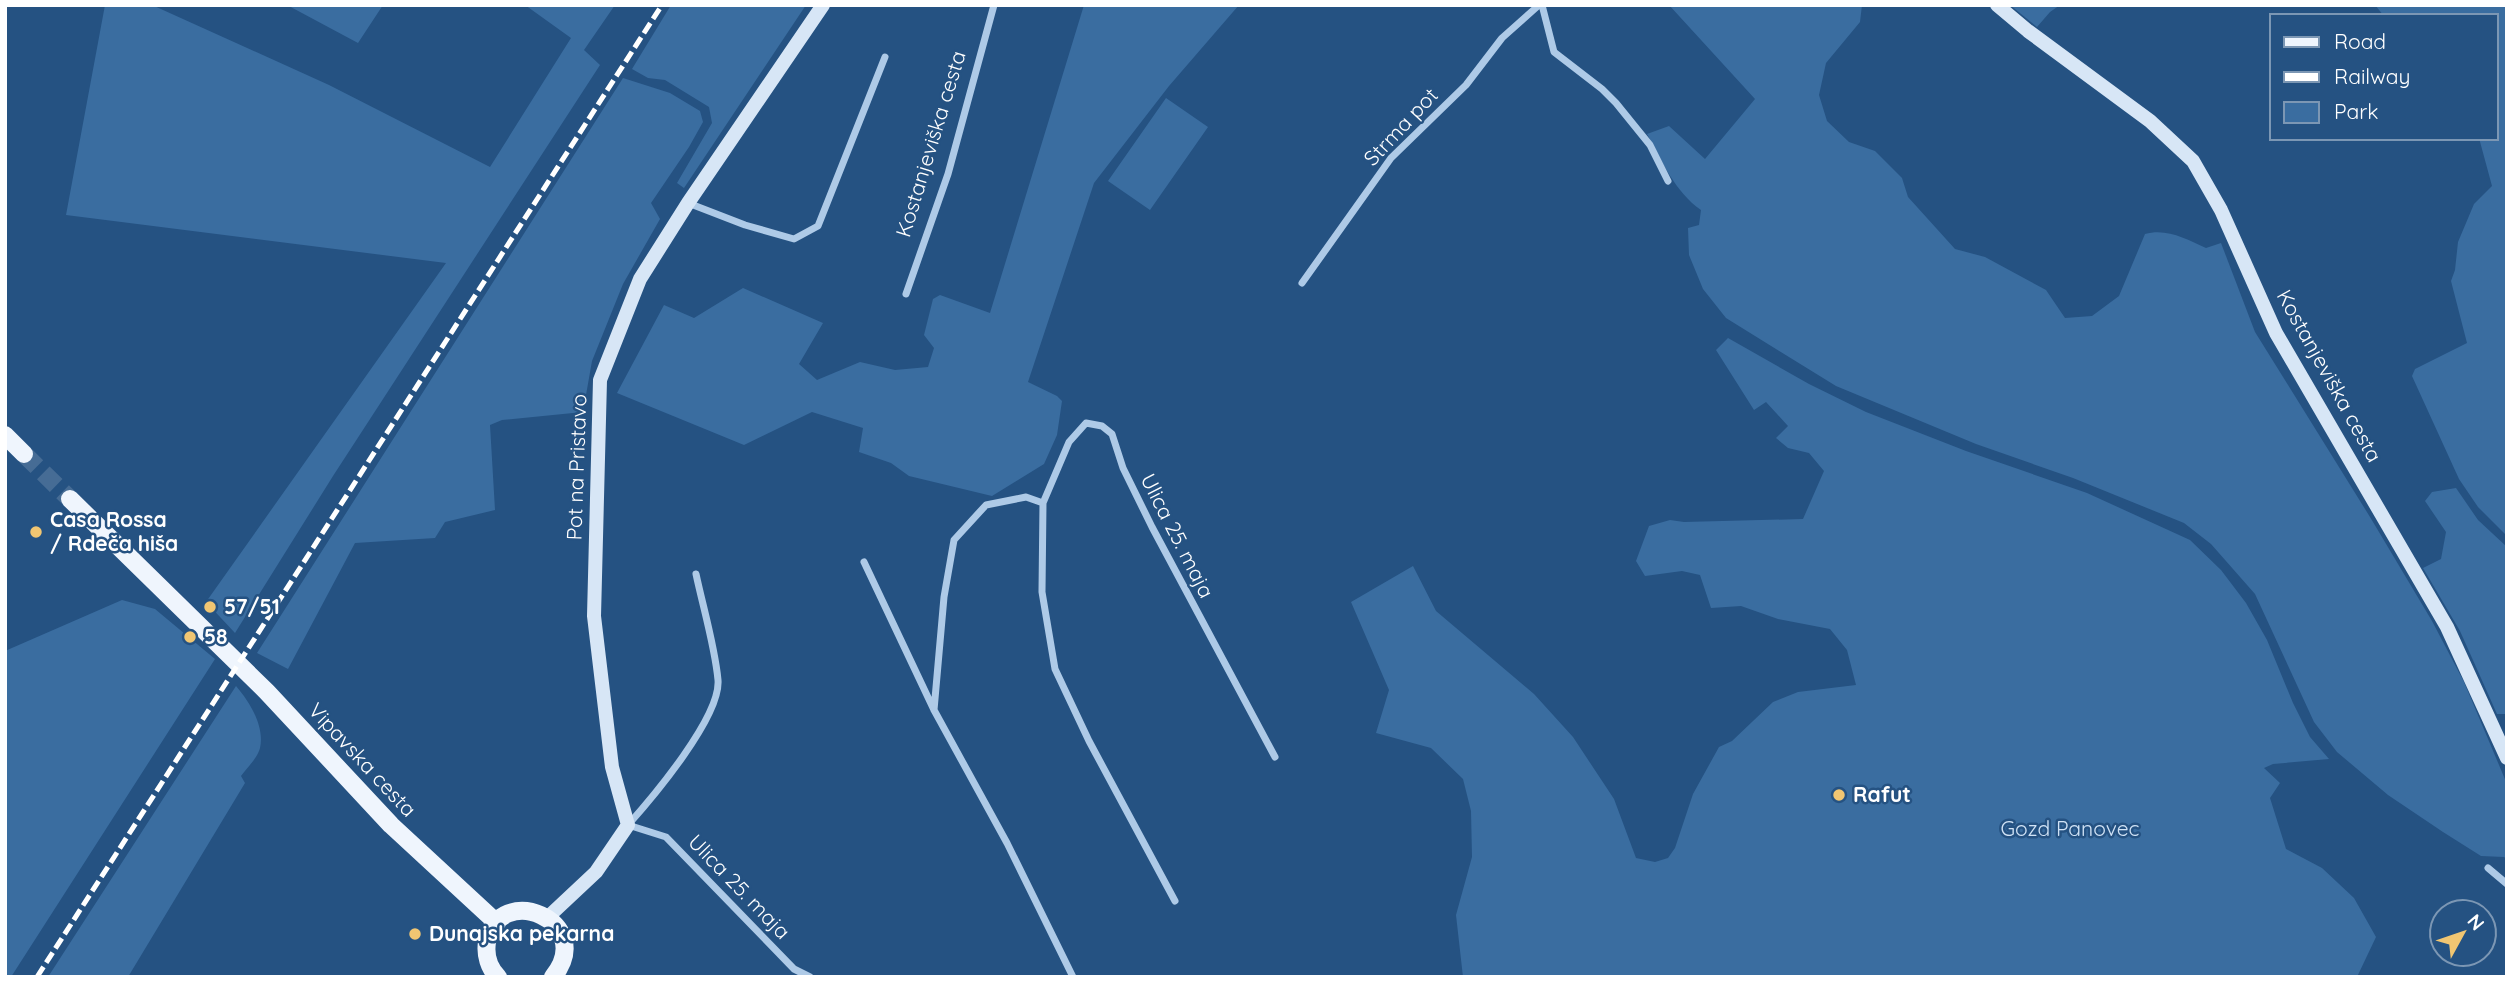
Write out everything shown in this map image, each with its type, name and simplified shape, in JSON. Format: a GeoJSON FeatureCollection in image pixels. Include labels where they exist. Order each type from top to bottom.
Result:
{"type":"FeatureCollection","features":[{"type":"Feature","properties":{"kind":"main road"},"geometry":{"type":"LineString","coordinates":[[5,435],[24,454]]}},
{"type":"Feature","properties":{"kind":"main road","name":"Vipavska cesta"},"geometry":{"type":"LineString","coordinates":[[69,499],[267,692],[391,825],[497,923]]}},
{"type":"Feature","properties":{"kind":"main road"},"geometry":{"type":"LineString","coordinates":[[495,976],[486,953],[490,932],[505,916],[527,910],[548,917],[562,936],[564,958],[553,977]]}},
{"type":"Feature","properties":{"kind":"street","name":"Pot na Pristavo"},"geometry":{"type":"LineString","coordinates":[[628,825],[612,767],[594,616],[600,380],[640,279],[688,203],[823,5]]}},
{"type":"Feature","properties":{"kind":"street","name":"Kostanjeviška cesta"},"geometry":{"type":"LineString","coordinates":[[906,294],[948,174],[994,5]]}},
{"type":"Feature","properties":{"kind":"street","name":"Strma pot"},"geometry":{"type":"LineString","coordinates":[[1302,283],[1391,158],[1466,85],[1502,38],[1541,5],[1554,52],[1616,103],[1650,145],[1668,181]]}},
{"type":"Feature","properties":{"kind":"street","name":"Kostanjeviška cesta"},"geometry":{"type":"LineString","coordinates":[[1997,5],[2150,121],[2193,161],[2221,210],[2276,333],[2447,627],[2507,758]]}},
{"type":"Feature","properties":{"kind":"street"},"geometry":{"type":"LineString","coordinates":[[688,203],[745,225],[794,239],[818,226],[885,57]]}},
{"type":"Feature","properties":{"kind":"street","name":"Ulica 25. maja"},"geometry":{"type":"LineString","coordinates":[[1175,901],[1089,741],[1055,669],[1042,592],[1043,503],[1069,442],[1086,423],[1102,426],[1112,434],[1123,468],[1152,527],[1275,757]]}},
{"type":"Feature","properties":{"kind":"street"},"geometry":{"type":"LineString","coordinates":[[934,710],[944,597],[954,541],[986,505],[1026,497],[1043,503]]}},
{"type":"Feature","properties":{"kind":"street"},"geometry":{"type":"LineString","coordinates":[[864,562],[934,710],[1007,843],[1073,977]]}},
{"type":"Feature","properties":{"kind":"street"},"geometry":{"type":"LineString","coordinates":[[548,917],[596,872],[628,825],[671,776],[708,715],[719,683],[696,573]]}},
{"type":"Feature","properties":{"kind":"street","name":"Ulica 25. maja"},"geometry":{"type":"LineString","coordinates":[[628,825],[666,837],[794,969],[810,977]]}},
{"type":"Feature","properties":{"kind":"street"},"geometry":{"type":"LineString","coordinates":[[2488,868],[2507,884]]}},
{"type":"Feature","properties":{"kind":"green space"},"geometry":{"type":"Polygon","coordinates":[[[105,5],[152,5],[329,85],[490,167],[571,38],[525,5],[615,5],[584,50],[600,65],[333,476],[235,633],[206,602],[446,263],[66,215],[105,5]]]}},
{"type":"Feature","properties":{"kind":"green space"},"geometry":{"type":"Polygon","coordinates":[[[287,5],[383,5],[358,43],[287,5]]]}},
{"type":"Feature","properties":{"kind":"green space"},"geometry":{"type":"Polygon","coordinates":[[[671,5],[806,5],[684,188],[677,183],[712,123],[709,107],[665,80],[648,78],[632,69],[671,5]]]}},
{"type":"Feature","properties":{"kind":"green space"},"geometry":{"type":"Polygon","coordinates":[[[1084,5],[1239,5],[1169,86],[1094,183],[1028,382],[1062,401],[1057,435],[1044,464],[992,496],[909,476],[891,463],[859,452],[863,428],[812,412],[744,445],[617,393],[664,305],[694,318],[743,288],[823,323],[799,364],[817,380],[860,362],[895,370],[928,367],[934,348],[924,335],[933,299],[940,295],[990,313],[1084,5]]]}},
{"type":"Feature","properties":{"kind":"green space"},"geometry":{"type":"Polygon","coordinates":[[[1669,5],[1862,5],[1860,22],[1826,63],[1819,95],[1827,121],[1849,142],[1875,151],[1902,178],[1908,197],[1955,249],[1985,257],[2046,290],[2065,318],[2092,316],[2119,296],[2145,234],[2169,233],[2206,248],[2221,243],[2255,332],[2370,517],[2432,621],[2464,682],[2507,784],[2507,859],[2481,856],[2388,795],[2337,752],[2314,722],[2255,594],[2211,544],[2184,523],[2073,478],[1976,444],[1836,386],[1726,318],[1703,289],[1689,255],[1688,228],[1699,225],[1701,210],[1676,185],[1647,134],[1669,126],[1705,159],[1755,99],[1669,5]]]}},
{"type":"Feature","properties":{"kind":"green space"},"geometry":{"type":"Polygon","coordinates":[[[2010,5],[2060,5],[2037,27],[2010,5]]]}},
{"type":"Feature","properties":{"kind":"green space"},"geometry":{"type":"Polygon","coordinates":[[[2375,5],[2507,5],[2507,536],[2478,507],[2459,479],[2412,376],[2415,369],[2467,343],[2451,281],[2458,242],[2474,204],[2492,186],[2480,140],[2498,140],[2498,14],[2382,14],[2375,5]]]}},
{"type":"Feature","properties":{"kind":"green space"},"geometry":{"type":"Polygon","coordinates":[[[623,78],[670,93],[700,111],[703,122],[651,203],[660,219],[623,284],[592,361],[583,412],[502,420],[490,425],[495,510],[445,522],[435,538],[355,543],[288,669],[257,653],[623,78]]]}},
{"type":"Feature","properties":{"kind":"green space"},"geometry":{"type":"Polygon","coordinates":[[[1166,98],[1208,127],[1150,210],[1108,181],[1166,98]]]}},
{"type":"Feature","properties":{"kind":"green space","name":"Gozd Panovec"},"geometry":{"type":"Polygon","coordinates":[[[1728,338],[1809,384],[1866,412],[1966,451],[2087,493],[2190,540],[2221,570],[2246,603],[2267,640],[2310,737],[2329,759],[2273,764],[2264,768],[2280,783],[2270,798],[2286,849],[2322,868],[2354,898],[2376,937],[2357,977],[1463,977],[1456,915],[1472,857],[1471,811],[1463,779],[1431,748],[1376,733],[1389,690],[1351,602],[1413,566],[1436,611],[1534,694],[1573,737],[1614,799],[1636,858],[1655,862],[1668,858],[1675,848],[1693,794],[1719,747],[1732,741],[1773,702],[1798,692],[1856,685],[1847,650],[1830,629],[1778,619],[1741,606],[1711,608],[1700,575],[1682,571],[1645,576],[1636,561],[1649,526],[1670,520],[1684,522],[1803,519],[1824,471],[1809,453],[1788,448],[1776,438],[1788,426],[1766,402],[1754,410],[1716,350],[1728,338]]]}},
{"type":"Feature","properties":{"kind":"green space"},"geometry":{"type":"Polygon","coordinates":[[[2456,488],[2478,520],[2507,547],[2507,714],[2497,714],[2460,631],[2423,568],[2441,559],[2446,532],[2425,501],[2432,492],[2456,488]]]}},
{"type":"Feature","properties":{"kind":"green space"},"geometry":{"type":"Polygon","coordinates":[[[122,600],[155,609],[215,659],[11,977],[5,977],[5,651],[122,600]]]}},
{"type":"Feature","properties":{"kind":"green space"},"geometry":{"type":"Polygon","coordinates":[[[236,686],[251,706],[258,723],[261,740],[259,751],[241,776],[245,783],[128,977],[48,977],[236,686]]]}},
{"type":"Feature","properties":{"kind":"tunnel"},"geometry":{"type":"LineString","coordinates":[[24,454],[70,499]]}},
{"type":"Feature","properties":{"kind":"railway"},"geometry":{"type":"LineString","coordinates":[[37,977],[662,5]]}},
{"type":"Feature","properties":{"kind":"place","name":"Casa Rossa / Rdeča hiša"},"geometry":{"type":"Point","coordinates":[36,532]}},
{"type":"Feature","properties":{"kind":"place","name":"57/51"},"geometry":{"type":"Point","coordinates":[210,607]}},
{"type":"Feature","properties":{"kind":"place","name":"58"},"geometry":{"type":"Point","coordinates":[190,637]}},
{"type":"Feature","properties":{"kind":"place","name":"Rafut"},"geometry":{"type":"Point","coordinates":[1839,795]}},
{"type":"Feature","properties":{"kind":"place","name":"Dunajska pekarna"},"geometry":{"type":"Point","coordinates":[415,934]}}]}
